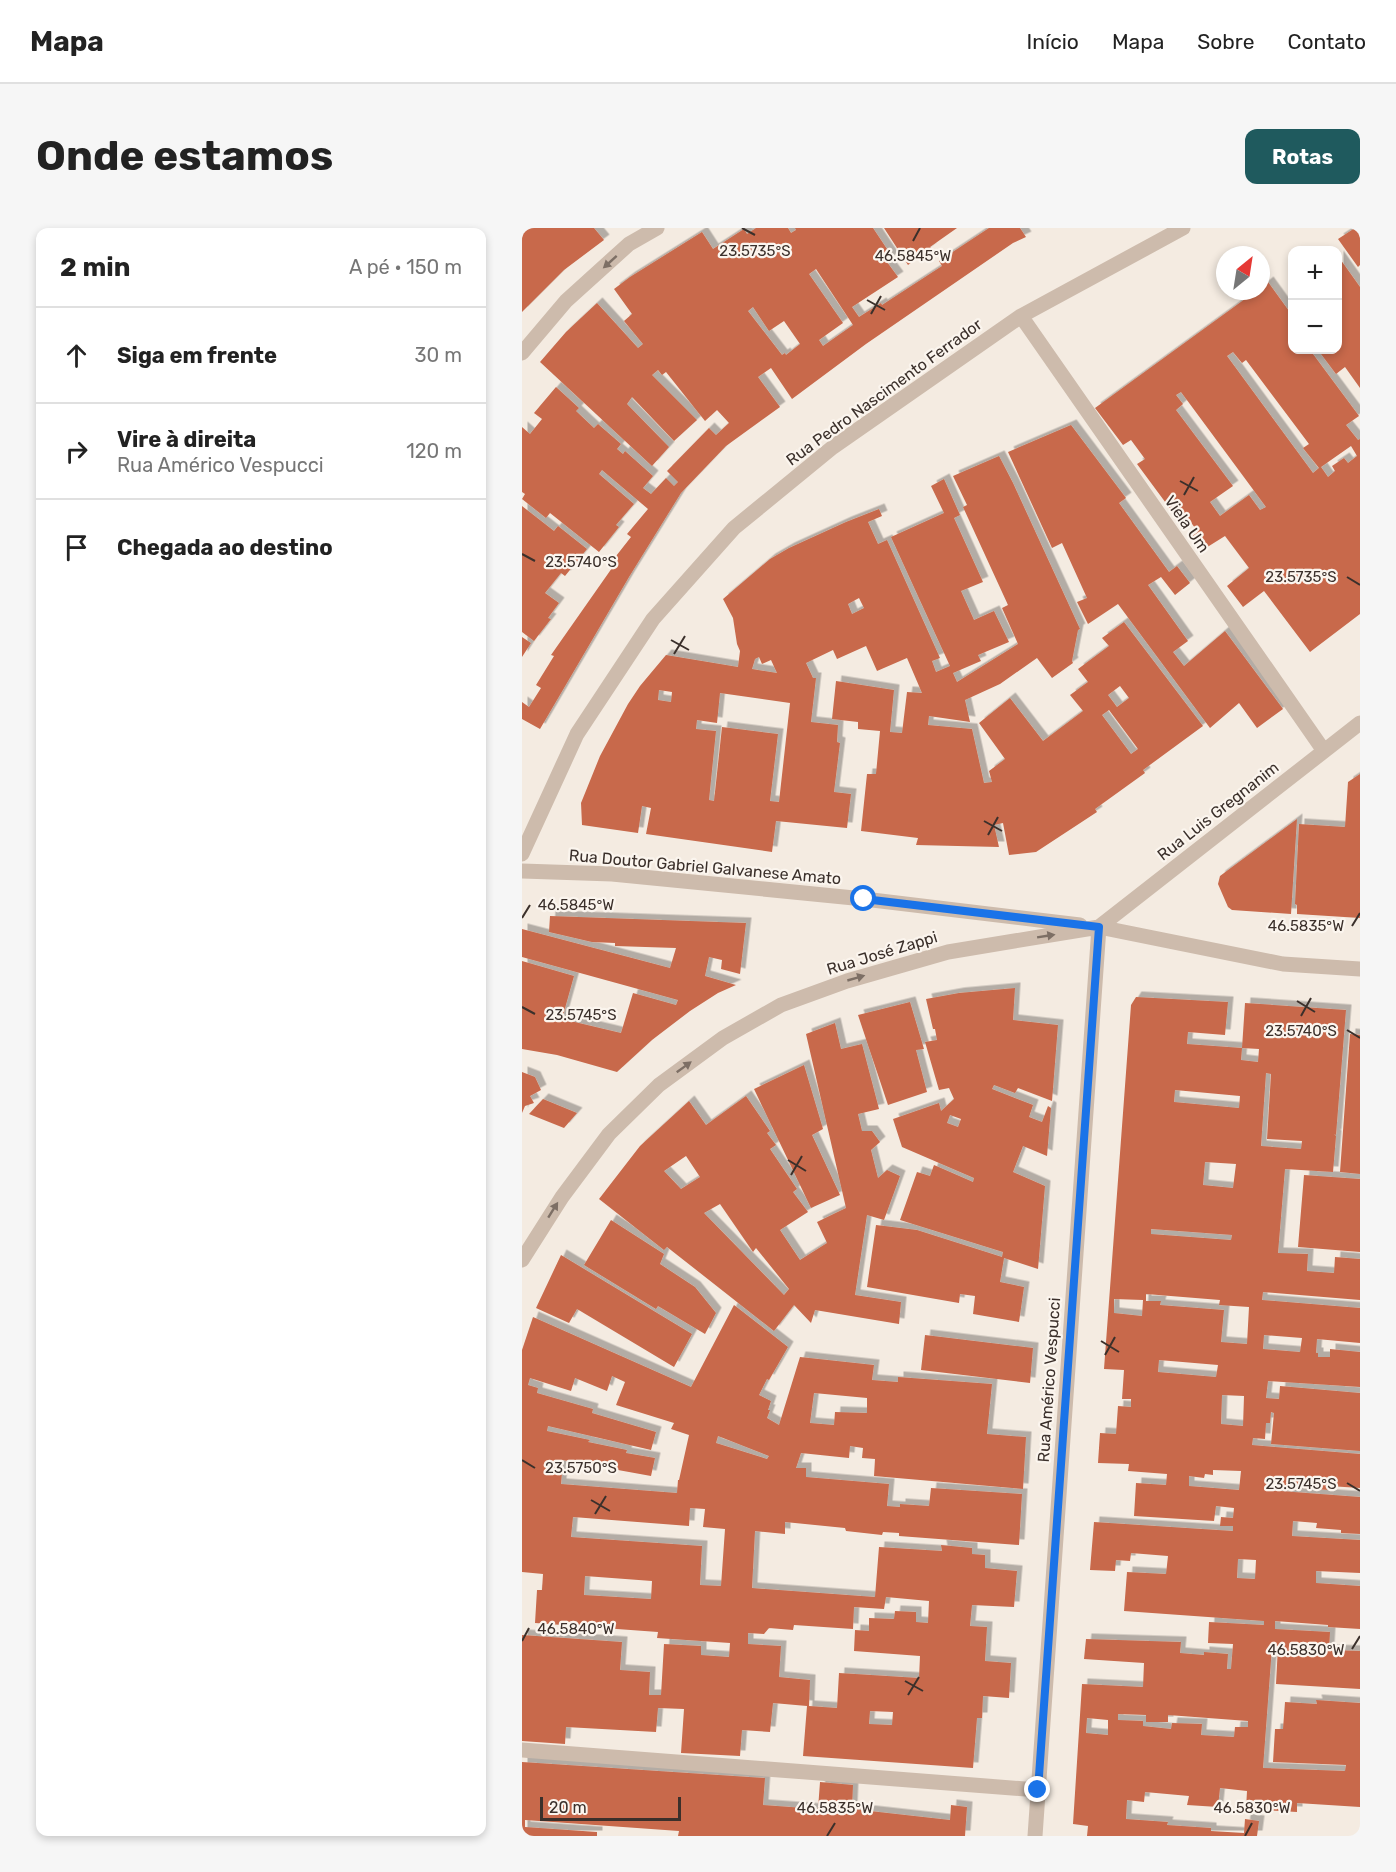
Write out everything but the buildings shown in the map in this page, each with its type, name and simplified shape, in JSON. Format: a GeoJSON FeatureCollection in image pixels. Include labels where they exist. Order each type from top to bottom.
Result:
{"type":"FeatureCollection","features":[{"type":"Feature","properties":{"kind":"street"},"geometry":{"type":"LineString","coordinates":[[522,353],[566,301],[629,244],[657,228]]}},
{"type":"Feature","properties":{"kind":"street","name":"Rua Pedro Nascimento Ferrador"},"geometry":{"type":"LineString","coordinates":[[522,854],[578,734],[653,619],[734,528],[833,447],[1021,316],[1184,228]]}},
{"type":"Feature","properties":{"kind":"street","name":"Viela Um"},"geometry":{"type":"LineString","coordinates":[[1021,316],[1324,751]]}},
{"type":"Feature","properties":{"kind":"street","name":"Rua Luis Gregnanim"},"geometry":{"type":"LineString","coordinates":[[1099,927],[1360,723]]}},
{"type":"Feature","properties":{"kind":"street","name":"Rua Doutor Gabriel Galvanese Amato"},"geometry":{"type":"LineString","coordinates":[[522,871],[624,875],[864,899],[1099,927]]}},
{"type":"Feature","properties":{"kind":"street","name":"Rua José Zappi"},"geometry":{"type":"LineString","coordinates":[[522,1260],[562,1197],[609,1134],[659,1085],[723,1038],[781,1005],[847,981],[948,952],[1099,927],[1283,964],[1360,969]]}},
{"type":"Feature","properties":{"kind":"street","name":"Rua Américo Vespucci"},"geometry":{"type":"LineString","coordinates":[[1035,1836],[1099,927]]}},
{"type":"Feature","properties":{"kind":"street"},"geometry":{"type":"LineString","coordinates":[[522,1750],[1038,1790]]}},
{"type":"Feature","properties":{"kind":"route"},"geometry":{"type":"LineString","coordinates":[[864,899],[1099,927],[1038,1790]]}}]}
